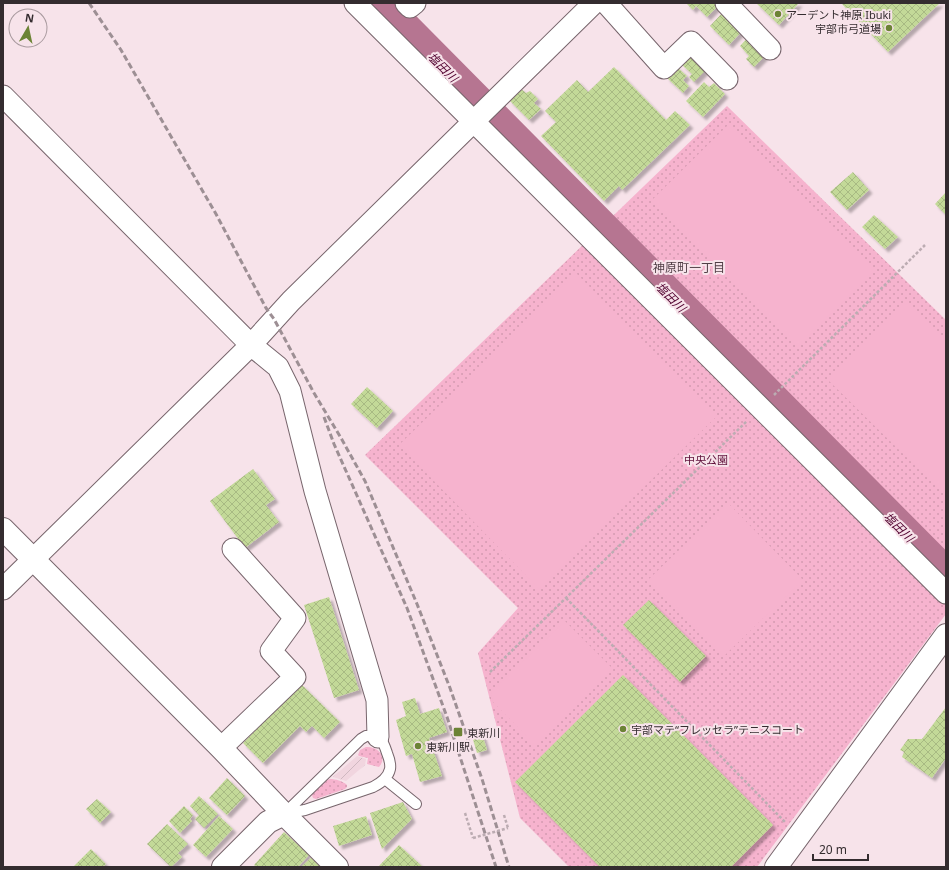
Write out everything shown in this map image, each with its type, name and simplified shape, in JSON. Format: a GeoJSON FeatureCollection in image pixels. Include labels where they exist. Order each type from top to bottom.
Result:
{"type":"FeatureCollection","features":[{"type":"Feature","properties":{"kind":"street"},"geometry":{"type":"LineString","coordinates":[[355,3],[476,119],[760,408],[946,593]]}},
{"type":"Feature","properties":{"kind":"street"},"geometry":{"type":"LineString","coordinates":[[406,3],[410,7],[415,3]]}},
{"type":"Feature","properties":{"kind":"street"},"geometry":{"type":"LineString","coordinates":[[3,589],[250,346],[291,301],[594,3]]}},
{"type":"Feature","properties":{"kind":"street"},"geometry":{"type":"LineString","coordinates":[[606,3],[664,68],[691,42],[727,79]]}},
{"type":"Feature","properties":{"kind":"street"},"geometry":{"type":"LineString","coordinates":[[726,3],[770,49]]}},
{"type":"Feature","properties":{"kind":"street"},"geometry":{"type":"LineString","coordinates":[[3,96],[250,346],[278,367],[290,391],[315,491],[377,700],[378,737]]}},
{"type":"Feature","properties":{"kind":"street"},"geometry":{"type":"LineString","coordinates":[[3,529],[337,867]]}},
{"type":"Feature","properties":{"kind":"street"},"geometry":{"type":"LineString","coordinates":[[221,748],[295,676],[271,651],[295,618],[233,549]]}},
{"type":"Feature","properties":{"kind":"street"},"geometry":{"type":"LineString","coordinates":[[776,867],[946,635]]}},
{"type":"Feature","properties":{"kind":"street"},"geometry":{"type":"LineString","coordinates":[[223,867],[268,822],[284,814]]}},
{"type":"Feature","properties":{"kind":"lane"},"geometry":{"type":"LineString","coordinates":[[366,736],[378,737],[384,743],[390,763],[390,769],[385,779],[380,783],[373,787],[305,810],[284,814],[366,736]]}},
{"type":"Feature","properties":{"kind":"lane"},"geometry":{"type":"LineString","coordinates":[[385,779],[416,804]]}},
{"type":"Feature","properties":{"kind":"path"},"geometry":{"type":"LineString","coordinates":[[783,387],[925,245]]}},
{"type":"Feature","properties":{"kind":"path"},"geometry":{"type":"LineString","coordinates":[[490,672],[760,408]]}},
{"type":"Feature","properties":{"kind":"path"},"geometry":{"type":"LineString","coordinates":[[566,598],[785,822]]}},
{"type":"Feature","properties":{"kind":"path"},"geometry":{"type":"LineString","coordinates":[[465,813],[473,838],[508,828],[504,815]]}},
{"type":"Feature","properties":{"kind":"shaded area"},"geometry":{"type":"Polygon","coordinates":[[[357,756],[366,759],[365,765],[346,781],[333,777],[357,756]]]}},
{"type":"Feature","properties":{"kind":"green space","name":"中央公園"},"geometry":{"type":"Polygon","coordinates":[[[727,106],[946,320],[946,614],[757,867],[569,867],[520,818],[478,653],[518,608],[365,455],[727,106]]]}},
{"type":"Feature","properties":{"kind":"green space"},"geometry":{"type":"Polygon","coordinates":[[[728,125],[874,271],[797,347],[651,201],[728,125]]]}},
{"type":"Feature","properties":{"kind":"green space"},"geometry":{"type":"Polygon","coordinates":[[[576,273],[717,416],[539,589],[399,445],[576,273]]]}},
{"type":"Feature","properties":{"kind":"green space"},"geometry":{"type":"Polygon","coordinates":[[[906,304],[946,344],[946,496],[829,381],[906,304]]]}},
{"type":"Feature","properties":{"kind":"green space"},"geometry":{"type":"Polygon","coordinates":[[[728,503],[803,580],[724,656],[649,579],[728,503]]]}},
{"type":"Feature","properties":{"kind":"green space"},"geometry":{"type":"Polygon","coordinates":[[[565,621],[612,668],[535,745],[493,702],[491,692],[565,621]]]}},
{"type":"Feature","properties":{"kind":"green space"},"geometry":{"type":"Polygon","coordinates":[[[366,747],[378,750],[382,756],[382,763],[379,767],[367,764],[368,758],[358,755],[360,750],[366,747]]]}},
{"type":"Feature","properties":{"kind":"green space"},"geometry":{"type":"Polygon","coordinates":[[[330,779],[341,781],[347,785],[347,787],[316,799],[313,798],[313,793],[330,779]]]}},
{"type":"Feature","properties":{"kind":"building"},"geometry":{"type":"Polygon","coordinates":[[[686,3],[717,3],[719,5],[707,17],[696,6],[693,10],[686,3]]]}},
{"type":"Feature","properties":{"kind":"building","name":"アーデント神原 Ibuki"},"geometry":{"type":"Polygon","coordinates":[[[756,3],[799,3],[779,25],[756,3]]]}},
{"type":"Feature","properties":{"kind":"building","name":"宇部市弓道場"},"geometry":{"type":"Polygon","coordinates":[[[841,3],[940,3],[888,52],[841,3]]]}},
{"type":"Feature","properties":{"kind":"building"},"geometry":{"type":"Polygon","coordinates":[[[725,10],[744,29],[729,45],[710,26],[725,10]]]}},
{"type":"Feature","properties":{"kind":"building"},"geometry":{"type":"Polygon","coordinates":[[[750,35],[768,53],[754,67],[746,59],[749,56],[740,46],[750,35]]]}},
{"type":"Feature","properties":{"kind":"building"},"geometry":{"type":"Polygon","coordinates":[[[694,53],[709,67],[694,82],[689,77],[692,74],[682,65],[694,53]]]}},
{"type":"Feature","properties":{"kind":"building"},"geometry":{"type":"Polygon","coordinates":[[[676,66],[687,76],[683,80],[689,86],[683,93],[666,77],[676,66]]]}},
{"type":"Feature","properties":{"kind":"building"},"geometry":{"type":"Polygon","coordinates":[[[614,67],[666,120],[675,111],[690,125],[622,190],[619,186],[604,201],[541,136],[556,122],[545,111],[577,80],[588,92],[614,67]]]}},
{"type":"Feature","properties":{"kind":"building"},"geometry":{"type":"Polygon","coordinates":[[[704,82],[709,87],[714,83],[725,94],[703,117],[686,101],[704,82]]]}},
{"type":"Feature","properties":{"kind":"building"},"geometry":{"type":"Polygon","coordinates":[[[520,88],[526,93],[530,91],[538,99],[534,103],[541,109],[529,120],[509,100],[520,88]]]}},
{"type":"Feature","properties":{"kind":"building"},"geometry":{"type":"Polygon","coordinates":[[[853,172],[869,190],[847,210],[830,192],[853,172]]]}},
{"type":"Feature","properties":{"kind":"building"},"geometry":{"type":"Polygon","coordinates":[[[946,192],[946,215],[935,204],[946,192]]]}},
{"type":"Feature","properties":{"kind":"building"},"geometry":{"type":"Polygon","coordinates":[[[874,215],[898,237],[885,249],[862,227],[874,215]]]}},
{"type":"Feature","properties":{"kind":"building"},"geometry":{"type":"Polygon","coordinates":[[[367,387],[393,411],[377,428],[351,404],[367,387]]]}},
{"type":"Feature","properties":{"kind":"building"},"geometry":{"type":"Polygon","coordinates":[[[253,469],[275,499],[266,505],[279,522],[245,548],[210,501],[253,469]]]}},
{"type":"Feature","properties":{"kind":"building"},"geometry":{"type":"Polygon","coordinates":[[[329,597],[359,690],[334,698],[304,605],[329,597]]]}},
{"type":"Feature","properties":{"kind":"building"},"geometry":{"type":"Polygon","coordinates":[[[649,600],[706,656],[680,682],[623,625],[649,600]]]}},
{"type":"Feature","properties":{"kind":"building","name":"宇部マテ“フレッセラ”テニスコート"},"geometry":{"type":"Polygon","coordinates":[[[623,675],[773,825],[731,867],[600,867],[515,782],[623,675]]]}},
{"type":"Feature","properties":{"kind":"building"},"geometry":{"type":"Polygon","coordinates":[[[301,684],[340,722],[324,738],[312,726],[306,732],[300,726],[263,763],[243,743],[301,684]]]}},
{"type":"Feature","properties":{"kind":"building","name":"東新川駅"},"geometry":{"type":"Polygon","coordinates":[[[415,698],[420,714],[439,708],[447,732],[429,738],[442,776],[420,782],[412,754],[406,756],[396,720],[406,716],[402,702],[415,698]]]}},
{"type":"Feature","properties":{"kind":"building"},"geometry":{"type":"Polygon","coordinates":[[[946,707],[946,758],[932,778],[902,757],[904,752],[900,750],[908,739],[922,739],[946,707]]]}},
{"type":"Feature","properties":{"kind":"building"},"geometry":{"type":"Polygon","coordinates":[[[481,730],[487,750],[477,753],[471,733],[481,730]]]}},
{"type":"Feature","properties":{"kind":"building"},"geometry":{"type":"Polygon","coordinates":[[[227,778],[245,796],[227,815],[209,798],[227,778]]]}},
{"type":"Feature","properties":{"kind":"building"},"geometry":{"type":"Polygon","coordinates":[[[199,796],[218,814],[204,828],[195,819],[199,815],[190,806],[199,796]]]}},
{"type":"Feature","properties":{"kind":"building"},"geometry":{"type":"Polygon","coordinates":[[[97,799],[111,812],[100,823],[86,809],[97,799]]]}},
{"type":"Feature","properties":{"kind":"building"},"geometry":{"type":"Polygon","coordinates":[[[403,802],[412,819],[382,849],[370,813],[403,802]]]}},
{"type":"Feature","properties":{"kind":"building"},"geometry":{"type":"Polygon","coordinates":[[[184,806],[193,815],[190,819],[192,821],[180,833],[169,821],[184,806]]]}},
{"type":"Feature","properties":{"kind":"building"},"geometry":{"type":"Polygon","coordinates":[[[219,816],[233,829],[206,857],[193,845],[219,816]]]}},
{"type":"Feature","properties":{"kind":"building"},"geometry":{"type":"Polygon","coordinates":[[[366,816],[372,835],[339,846],[333,826],[366,816]]]}},
{"type":"Feature","properties":{"kind":"building"},"geometry":{"type":"Polygon","coordinates":[[[167,824],[188,844],[178,853],[182,857],[171,867],[147,844],[167,824]]]}},
{"type":"Feature","properties":{"kind":"building"},"geometry":{"type":"Polygon","coordinates":[[[284,832],[309,855],[298,867],[257,867],[254,865],[284,832]]]}},
{"type":"Feature","properties":{"kind":"building"},"geometry":{"type":"Polygon","coordinates":[[[399,845],[423,867],[378,867],[399,845]]]}},
{"type":"Feature","properties":{"kind":"building"},"geometry":{"type":"Polygon","coordinates":[[[91,849],[106,864],[103,867],[73,867],[91,849]]]}},
{"type":"Feature","properties":{"kind":"building"},"geometry":{"type":"Polygon","coordinates":[[[312,857],[321,867],[302,866],[312,857]]]}},
{"type":"Feature","properties":{"kind":"waterway","name":"塩田川"},"geometry":{"type":"LineString","coordinates":[[380,3],[946,574]]}},
{"type":"Feature","properties":{"kind":"railway"},"geometry":{"type":"LineString","coordinates":[[89,3],[121,50],[216,214],[266,308],[274,319],[314,393],[365,481],[417,604],[450,688],[482,779],[509,867]]}},
{"type":"Feature","properties":{"kind":"railway"},"geometry":{"type":"LineString","coordinates":[[324,417],[334,444],[407,608],[447,717],[496,867]]}},
{"type":"Feature","properties":{"kind":"place","name":"アーデント神原 Ibuki"},"geometry":{"type":"Point","coordinates":[778,14]}},
{"type":"Feature","properties":{"kind":"place","name":"宇部市弓道場"},"geometry":{"type":"Point","coordinates":[889,28]}},
{"type":"Feature","properties":{"kind":"place","name":"宇部マテ“フレッセラ”テニスコート"},"geometry":{"type":"Point","coordinates":[623,729]}},
{"type":"Feature","properties":{"kind":"place","name":"東新川"},"geometry":{"type":"Point","coordinates":[458,732]}},
{"type":"Feature","properties":{"kind":"place","name":"東新川駅"},"geometry":{"type":"Point","coordinates":[418,746]}},
{"type":"Feature","properties":{"kind":"district","name":"神原町一丁目"},"geometry":{"type":"Point","coordinates":[689,267]}}]}
